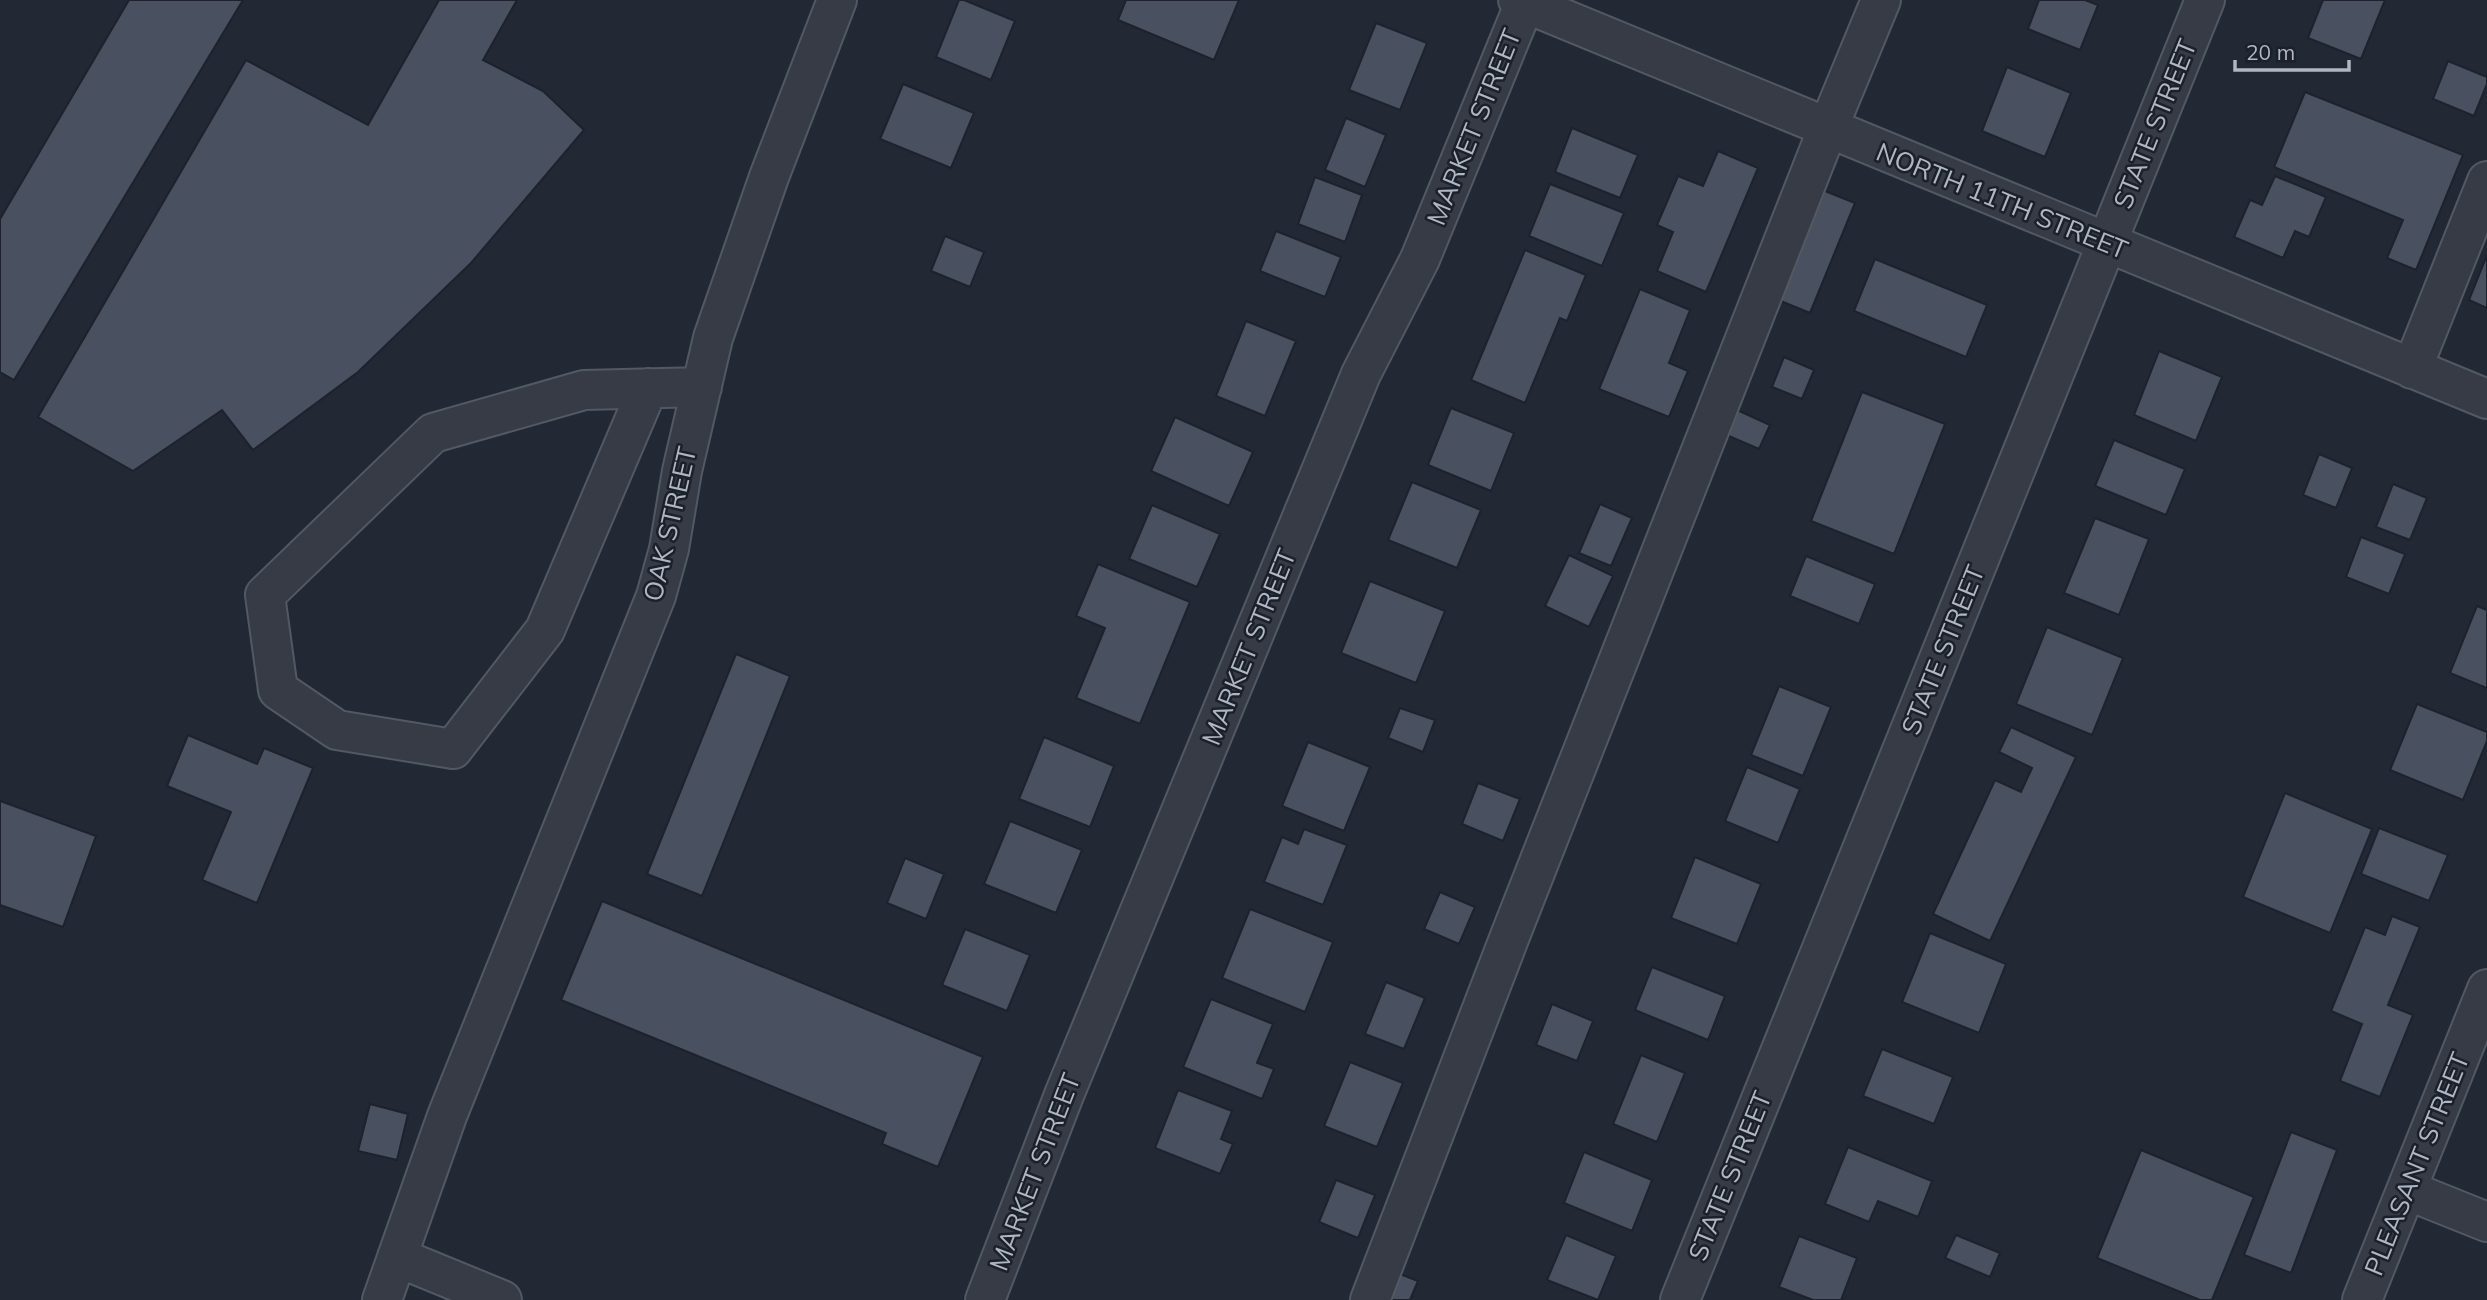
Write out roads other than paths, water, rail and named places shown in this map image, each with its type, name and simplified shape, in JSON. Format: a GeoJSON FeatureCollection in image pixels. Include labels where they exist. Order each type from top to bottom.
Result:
{"type":"FeatureCollection","features":[{"type":"Feature","properties":{"kind":"street","name":"OAK STREET"},"geometry":{"type":"LineString","coordinates":[[382,1300],[447,1116],[656,596],[669,549],[682,471],[713,338],[769,177],[837,0]]}},
{"type":"Feature","properties":{"kind":"street"},"geometry":{"type":"LineString","coordinates":[[1370,1300],[1510,936],[1828,128],[1881,0]]}},
{"type":"Feature","properties":{"kind":"street","name":"STATE STREET"},"geometry":{"type":"LineString","coordinates":[[1680,1300],[2205,0]]}},
{"type":"Feature","properties":{"kind":"street","name":"NORTH 11TH STREET"},"geometry":{"type":"LineString","coordinates":[[1523,1],[2487,399]]}},
{"type":"Feature","properties":{"kind":"street","name":"MARKET STREET"},"geometry":{"type":"LineString","coordinates":[[985,1300],[1065,1095],[1361,374],[1420,259],[1523,1]]}},
{"type":"Feature","properties":{"kind":"street"},"geometry":{"type":"LineString","coordinates":[[2413,369],[2487,181]]}},
{"type":"Feature","properties":{"kind":"street"},"geometry":{"type":"LineString","coordinates":[[648,388],[545,631],[453,749],[337,730],[278,690],[265,595],[433,433],[584,390],[648,388],[702,387]]}},
{"type":"Feature","properties":{"kind":"street","name":"PLEASANT STREET"},"geometry":{"type":"LineString","coordinates":[[2362,1300],[2487,989]]}},
{"type":"Feature","properties":{"kind":"street"},"geometry":{"type":"LineString","coordinates":[[2407,1189],[2487,1222]]}},
{"type":"Feature","properties":{"kind":"street"},"geometry":{"type":"LineString","coordinates":[[397,1257],[502,1300]]}}]}
